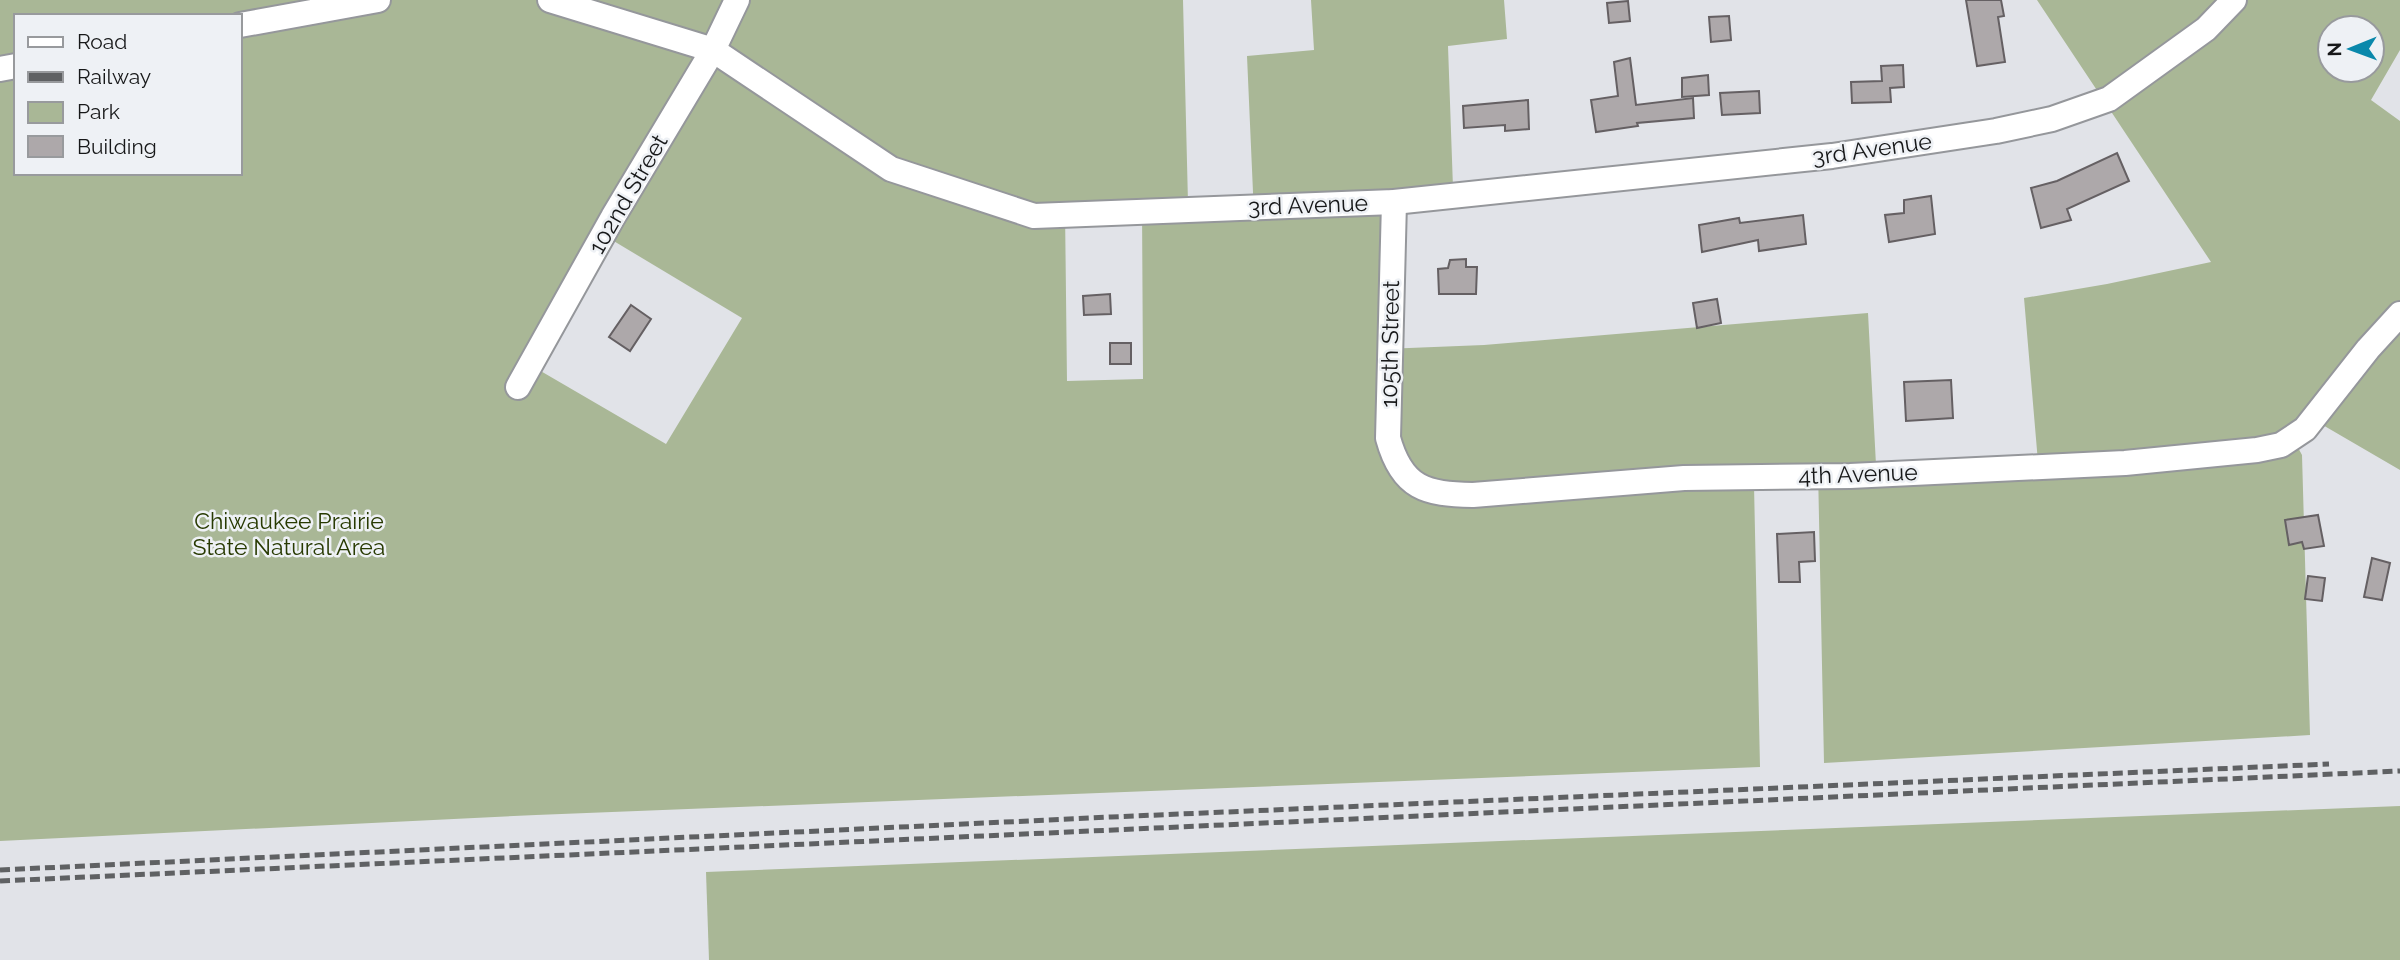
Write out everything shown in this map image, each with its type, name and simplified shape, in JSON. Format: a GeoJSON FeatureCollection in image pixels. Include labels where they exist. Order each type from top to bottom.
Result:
{"type":"FeatureCollection","features":[{"type":"Feature","properties":{"kind":"street"},"geometry":{"type":"LineString","coordinates":[[242,25],[378,0]]}},
{"type":"Feature","properties":{"kind":"street","name":"3rd Avenue"},"geometry":{"type":"LineString","coordinates":[[550,0],[713,50],[891,170],[1034,216],[1394,202],[1832,156],[1996,131],[2052,119],[2109,99],[2206,29],[2234,0]]}},
{"type":"Feature","properties":{"kind":"street","name":"102nd Street"},"geometry":{"type":"LineString","coordinates":[[518,387],[613,217],[713,50],[737,0]]}},
{"type":"Feature","properties":{"kind":"street","name":"105th Street"},"geometry":{"type":"LineString","coordinates":[[1394,202],[1388,438],[1399,468],[1409,479]]}},
{"type":"Feature","properties":{"kind":"street","name":"4th Avenue"},"geometry":{"type":"LineString","coordinates":[[1409,479],[1433,493],[1474,495],[1684,478],[1850,475],[2125,463],[2257,450],[2281,444],[2305,429],[2368,349],[2400,314]]}},
{"type":"Feature","properties":{"kind":"green space","name":"Chiwaukee Prairie State Natural Area"},"geometry":{"type":"Polygon","coordinates":[[[0,0],[1183,0],[1188,203],[1254,215],[1247,56],[1314,50],[1311,0],[1504,0],[1507,39],[1448,46],[1453,188],[1378,195],[1384,231],[1384,349],[1484,345],[1868,313],[1876,465],[2039,474],[2024,298],[2211,262],[2037,0],[2400,0],[2400,50],[2386,74],[2386,14],[2316,14],[2316,84],[2380,84],[2371,100],[2400,121],[2400,470],[2309,417],[2289,431],[2302,455],[2310,735],[1824,763],[1818,469],[1754,485],[1760,767],[536,815],[0,841],[0,0]],[[1142,206],[1065,209],[1067,381],[1143,379],[1142,206]],[[597,231],[520,359],[666,444],[742,318],[597,231]]]}},
{"type":"Feature","properties":{"kind":"green space"},"geometry":{"type":"Polygon","coordinates":[[[2400,806],[2400,960],[709,960],[706,872],[2400,806]]]}},
{"type":"Feature","properties":{"kind":"building"},"geometry":{"type":"Polygon","coordinates":[[[1966,0],[2001,0],[2004,16],[1998,17],[2005,62],[1977,66],[1966,0]]]}},
{"type":"Feature","properties":{"kind":"building"},"geometry":{"type":"Polygon","coordinates":[[[1628,1],[1630,21],[1609,23],[1607,3],[1628,1]]]}},
{"type":"Feature","properties":{"kind":"building"},"geometry":{"type":"Polygon","coordinates":[[[1729,16],[1731,40],[1711,42],[1709,17],[1729,16]]]}},
{"type":"Feature","properties":{"kind":"building"},"geometry":{"type":"Polygon","coordinates":[[[1630,58],[1636,105],[1693,98],[1694,118],[1637,123],[1638,126],[1596,132],[1591,100],[1618,96],[1614,62],[1630,58]]]}},
{"type":"Feature","properties":{"kind":"building"},"geometry":{"type":"Polygon","coordinates":[[[1903,65],[1904,87],[1890,88],[1891,102],[1852,103],[1851,82],[1882,81],[1881,66],[1903,65]]]}},
{"type":"Feature","properties":{"kind":"building"},"geometry":{"type":"Polygon","coordinates":[[[1708,75],[1709,95],[1682,97],[1682,78],[1708,75]]]}},
{"type":"Feature","properties":{"kind":"building"},"geometry":{"type":"Polygon","coordinates":[[[1759,91],[1760,113],[1722,115],[1720,93],[1759,91]]]}},
{"type":"Feature","properties":{"kind":"building"},"geometry":{"type":"Polygon","coordinates":[[[1528,100],[1529,129],[1505,131],[1505,125],[1464,128],[1463,106],[1528,100]]]}},
{"type":"Feature","properties":{"kind":"building"},"geometry":{"type":"Polygon","coordinates":[[[2117,153],[2129,181],[2067,209],[2071,220],[2041,228],[2031,188],[2057,181],[2117,153]]]}},
{"type":"Feature","properties":{"kind":"building"},"geometry":{"type":"Polygon","coordinates":[[[1931,196],[1935,234],[1889,242],[1885,215],[1904,213],[1904,200],[1931,196]]]}},
{"type":"Feature","properties":{"kind":"building"},"geometry":{"type":"Polygon","coordinates":[[[1803,215],[1806,244],[1759,251],[1758,240],[1702,252],[1699,225],[1739,218],[1740,223],[1803,215]]]}},
{"type":"Feature","properties":{"kind":"building"},"geometry":{"type":"Polygon","coordinates":[[[1466,259],[1466,267],[1477,267],[1476,294],[1439,294],[1438,269],[1448,268],[1450,260],[1466,259]]]}},
{"type":"Feature","properties":{"kind":"building"},"geometry":{"type":"Polygon","coordinates":[[[1110,294],[1111,314],[1084,315],[1083,296],[1110,294]]]}},
{"type":"Feature","properties":{"kind":"building"},"geometry":{"type":"Polygon","coordinates":[[[1717,299],[1721,323],[1697,328],[1693,303],[1717,299]]]}},
{"type":"Feature","properties":{"kind":"building"},"geometry":{"type":"Polygon","coordinates":[[[631,305],[651,319],[630,351],[609,337],[631,305]]]}},
{"type":"Feature","properties":{"kind":"building"},"geometry":{"type":"Polygon","coordinates":[[[1110,343],[1131,343],[1131,364],[1110,364],[1110,343]]]}},
{"type":"Feature","properties":{"kind":"building"},"geometry":{"type":"Polygon","coordinates":[[[1951,380],[1953,418],[1906,421],[1904,382],[1951,380]]]}},
{"type":"Feature","properties":{"kind":"building"},"geometry":{"type":"Polygon","coordinates":[[[2318,515],[2324,546],[2304,549],[2302,542],[2289,545],[2285,520],[2318,515]]]}},
{"type":"Feature","properties":{"kind":"building"},"geometry":{"type":"Polygon","coordinates":[[[1814,532],[1815,561],[1799,562],[1800,582],[1779,582],[1777,534],[1814,532]]]}},
{"type":"Feature","properties":{"kind":"building"},"geometry":{"type":"Polygon","coordinates":[[[2372,558],[2390,563],[2382,600],[2364,597],[2372,558]]]}},
{"type":"Feature","properties":{"kind":"building"},"geometry":{"type":"Polygon","coordinates":[[[2308,576],[2325,578],[2322,601],[2305,599],[2308,576]]]}},
{"type":"Feature","properties":{"kind":"railway"},"geometry":{"type":"LineString","coordinates":[[0,870],[1111,817],[2329,764]]}},
{"type":"Feature","properties":{"kind":"railway"},"geometry":{"type":"LineString","coordinates":[[0,881],[2400,771]]}}]}
